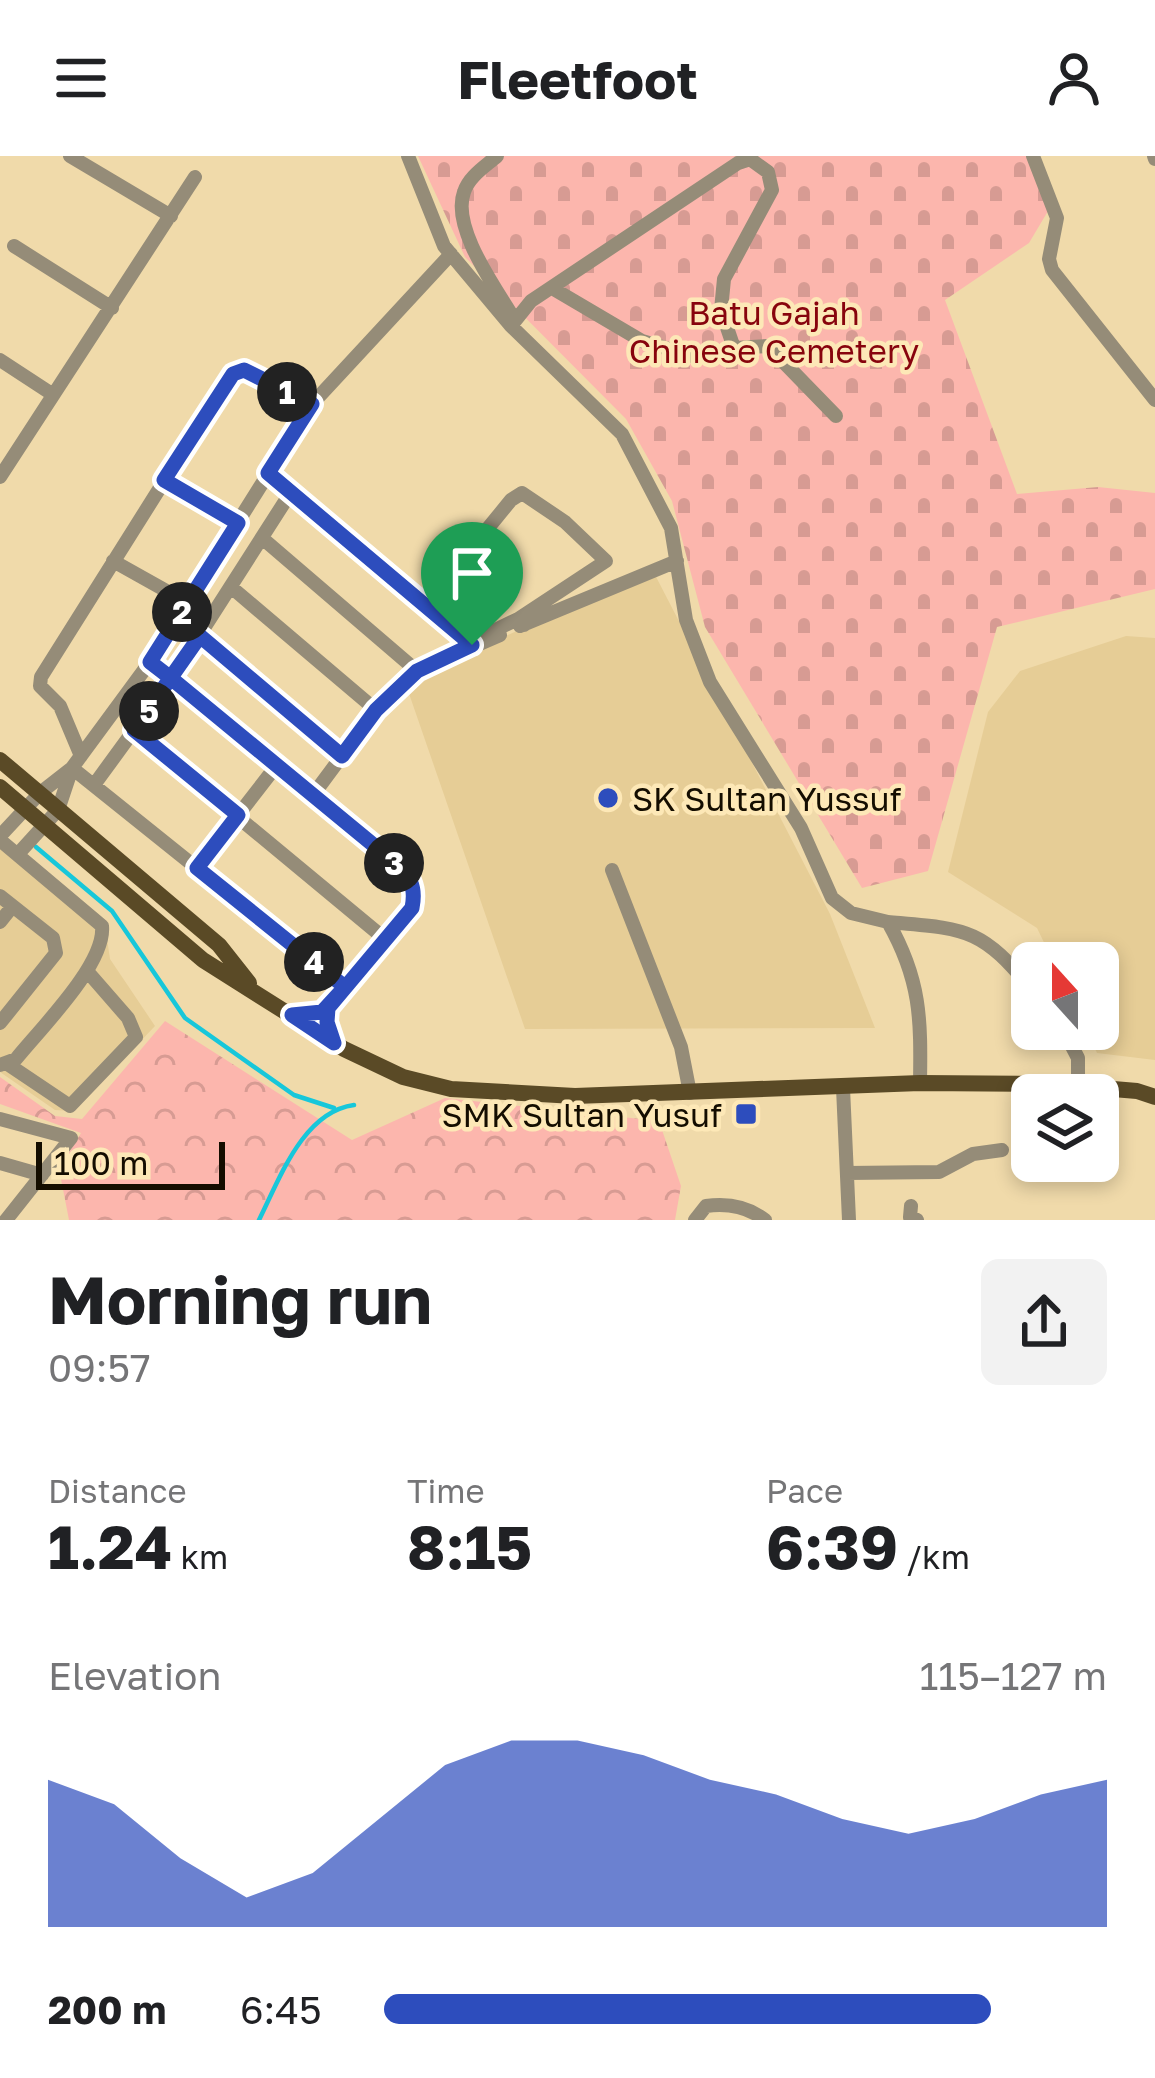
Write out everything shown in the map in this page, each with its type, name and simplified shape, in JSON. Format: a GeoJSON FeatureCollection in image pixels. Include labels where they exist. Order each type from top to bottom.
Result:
{"type":"FeatureCollection","features":[{"type":"Feature","properties":{"kind":"main road"},"geometry":{"type":"LineString","coordinates":[[0,760],[219,946],[255,990]]}},
{"type":"Feature","properties":{"kind":"main road"},"geometry":{"type":"LineString","coordinates":[[0,787],[203,960],[334,1043],[403,1077],[451,1089],[575,1096],[920,1083],[1011,1084]]}},
{"type":"Feature","properties":{"kind":"main road"},"geometry":{"type":"LineString","coordinates":[[1119,1089],[1155,1097]]}},
{"type":"Feature","properties":{"kind":"street"},"geometry":{"type":"LineString","coordinates":[[70,156],[171,216]]}},
{"type":"Feature","properties":{"kind":"street"},"geometry":{"type":"LineString","coordinates":[[407,156],[444,246],[622,434],[671,528],[686,620],[710,682],[801,828],[832,898],[851,913],[888,922],[961,928],[994,946],[1011,966]]}},
{"type":"Feature","properties":{"kind":"street"},"geometry":{"type":"LineString","coordinates":[[497,156],[470,180],[462,196],[462,218],[478,259],[514,324]]}},
{"type":"Feature","properties":{"kind":"street"},"geometry":{"type":"LineString","coordinates":[[1033,156],[1057,218],[1049,259],[1052,270],[1155,400]]}},
{"type":"Feature","properties":{"kind":"street"},"geometry":{"type":"LineString","coordinates":[[514,324],[531,301],[749,159],[768,172],[772,190],[724,279],[721,310],[734,348]]}},
{"type":"Feature","properties":{"kind":"street"},"geometry":{"type":"LineString","coordinates":[[0,478],[195,178]]}},
{"type":"Feature","properties":{"kind":"street"},"geometry":{"type":"LineString","coordinates":[[14,246],[112,308]]}},
{"type":"Feature","properties":{"kind":"street"},"geometry":{"type":"LineString","coordinates":[[3,1064],[16,1059],[87,971],[104,940],[102,926],[0,838],[40,793],[77,762],[150,662],[312,404],[451,254]]}},
{"type":"Feature","properties":{"kind":"street"},"geometry":{"type":"LineString","coordinates":[[552,288],[642,341],[699,358],[734,348],[768,346],[836,416]]}},
{"type":"Feature","properties":{"kind":"street"},"geometry":{"type":"LineString","coordinates":[[0,360],[52,394]]}},
{"type":"Feature","properties":{"kind":"street"},"geometry":{"type":"LineString","coordinates":[[312,404],[239,371],[224,386],[40,677],[40,686],[60,706],[77,762],[94,785],[345,987]]}},
{"type":"Feature","properties":{"kind":"street"},"geometry":{"type":"LineString","coordinates":[[268,473],[472,645]]}},
{"type":"Feature","properties":{"kind":"street"},"geometry":{"type":"LineString","coordinates":[[164,480],[238,523]]}},
{"type":"Feature","properties":{"kind":"street"},"geometry":{"type":"LineString","coordinates":[[94,785],[172,679],[291,492]]}},
{"type":"Feature","properties":{"kind":"street"},"geometry":{"type":"LineString","coordinates":[[313,795],[376,710],[417,671],[521,622],[606,560],[526,493],[511,500],[435,593],[479,631],[521,622],[676,561]]}},
{"type":"Feature","properties":{"kind":"street"},"geometry":{"type":"LineString","coordinates":[[262,538],[417,671]]}},
{"type":"Feature","properties":{"kind":"street"},"geometry":{"type":"LineString","coordinates":[[113,562],[188,603]]}},
{"type":"Feature","properties":{"kind":"street"},"geometry":{"type":"LineString","coordinates":[[231,587],[376,710]]}},
{"type":"Feature","properties":{"kind":"street"},"geometry":{"type":"LineString","coordinates":[[200,636],[342,756]]}},
{"type":"Feature","properties":{"kind":"street"},"geometry":{"type":"LineString","coordinates":[[150,662],[405,871],[410,880],[415,894],[412,908],[328,1008],[306,1016],[292,1015]]}},
{"type":"Feature","properties":{"kind":"street"},"geometry":{"type":"LineString","coordinates":[[134,730],[386,939]]}},
{"type":"Feature","properties":{"kind":"street"},"geometry":{"type":"LineString","coordinates":[[18,854],[58,809],[77,762]]}},
{"type":"Feature","properties":{"kind":"street"},"geometry":{"type":"LineString","coordinates":[[197,868],[277,766]]}},
{"type":"Feature","properties":{"kind":"street"},"geometry":{"type":"LineString","coordinates":[[612,870],[681,1047],[690,1093]]}},
{"type":"Feature","properties":{"kind":"street"},"geometry":{"type":"LineString","coordinates":[[0,922],[6,901],[53,938],[56,952],[0,1023]]}},
{"type":"Feature","properties":{"kind":"street"},"geometry":{"type":"LineString","coordinates":[[888,922],[909,959],[921,1021],[920,1083]]}},
{"type":"Feature","properties":{"kind":"street"},"geometry":{"type":"LineString","coordinates":[[3,1064],[70,1106],[136,1037],[128,1018],[87,971]]}},
{"type":"Feature","properties":{"kind":"street"},"geometry":{"type":"LineString","coordinates":[[328,1008],[334,1043]]}},
{"type":"Feature","properties":{"kind":"street"},"geometry":{"type":"LineString","coordinates":[[843,1088],[849,1220]]}},
{"type":"Feature","properties":{"kind":"street"},"geometry":{"type":"LineString","coordinates":[[0,1119],[71,1138],[3,1220]]}},
{"type":"Feature","properties":{"kind":"street"},"geometry":{"type":"LineString","coordinates":[[847,1173],[939,1172],[973,1154],[1002,1150]]}},
{"type":"Feature","properties":{"kind":"street"},"geometry":{"type":"LineString","coordinates":[[0,1163],[42,1175]]}},
{"type":"Feature","properties":{"kind":"street"},"geometry":{"type":"LineString","coordinates":[[695,1220],[706,1206],[724,1203],[753,1210],[765,1220]]}},
{"type":"Feature","properties":{"kind":"shaded area","name":"SK Sultan Yussuf"},"geometry":{"type":"Polygon","coordinates":[[[652,569],[830,914],[875,1028],[525,1029],[405,682],[652,569]]]}},
{"type":"Feature","properties":{"kind":"shaded area"},"geometry":{"type":"Polygon","coordinates":[[[1126,636],[1155,638],[1155,1060],[1096,1050],[1119,1050],[1119,942],[1044,942],[1037,928],[948,872],[988,712],[1020,671],[1126,636]]]}},
{"type":"Feature","properties":{"kind":"shaded area"},"geometry":{"type":"Polygon","coordinates":[[[0,832],[104,919],[110,959],[155,1026],[74,1111],[55,1110],[0,1072],[0,832]]]}},
{"type":"Feature","properties":{"kind":"green space","name":"Batu Gajah Chinese Cemetery"},"geometry":{"type":"Polygon","coordinates":[[[418,156],[1033,156],[1051,206],[1029,243],[945,300],[1017,494],[1098,487],[1155,493],[1155,589],[997,627],[928,871],[862,888],[705,627],[672,501],[626,419],[465,257],[418,156]]]}},
{"type":"Feature","properties":{"kind":"green space"},"geometry":{"type":"Polygon","coordinates":[[[165,1021],[352,1140],[445,1098],[659,1121],[681,1186],[675,1220],[69,1220],[59,1169],[81,1133],[0,1104],[0,1077],[55,1116],[82,1119],[165,1021]]]}},
{"type":"Feature","properties":{"kind":"waterway"},"geometry":{"type":"LineString","coordinates":[[36,847],[112,911],[185,1018],[294,1095],[334,1108]]}},
{"type":"Feature","properties":{"kind":"waterway"},"geometry":{"type":"LineString","coordinates":[[259,1220],[307,1133],[336,1110],[354,1105]]}},
{"type":"Feature","properties":{"kind":"place","name":"SK Sultan Yussuf"},"geometry":{"type":"Point","coordinates":[608,798]}},
{"type":"Feature","properties":{"kind":"place","name":"SMK Sultan Yusuf"},"geometry":{"type":"Point","coordinates":[746,1114]}},
{"type":"Feature","properties":{"kind":"route"},"geometry":{"type":"LineString","coordinates":[[472,645],[268,473],[312,404],[244,370],[233,374],[164,480],[238,523],[150,662],[172,679],[405,871],[410,880],[415,894],[412,908],[328,1008],[334,1043],[292,1015],[322,1012],[345,987],[197,868],[238,815],[134,730],[172,679],[200,636],[342,756],[376,710],[417,671],[472,645]]}}]}
